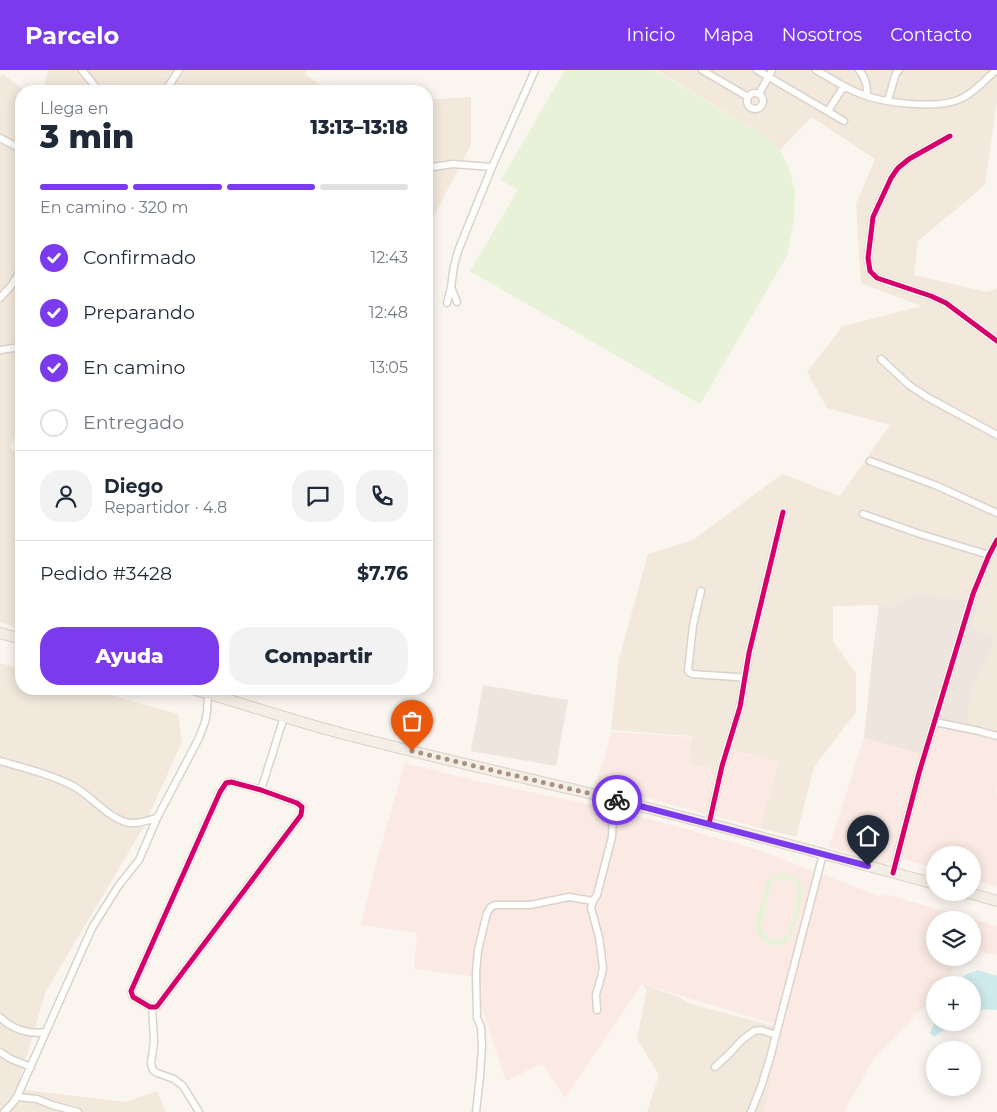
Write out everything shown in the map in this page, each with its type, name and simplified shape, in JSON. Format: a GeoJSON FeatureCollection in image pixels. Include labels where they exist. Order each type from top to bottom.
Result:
{"type":"FeatureCollection","features":[{"type":"Feature","properties":{"kind":"main road"},"geometry":{"type":"LineString","coordinates":[[0,633],[15,637]]}},
{"type":"Feature","properties":{"kind":"main road"},"geometry":{"type":"LineString","coordinates":[[214,695],[284,717],[419,753],[612,799],[926,882]]}},
{"type":"Feature","properties":{"kind":"main road"},"geometry":{"type":"LineString","coordinates":[[981,896],[997,901]]}},
{"type":"Feature","properties":{"kind":"street"},"geometry":{"type":"LineString","coordinates":[[82,70],[95,85]]}},
{"type":"Feature","properties":{"kind":"street"},"geometry":{"type":"LineString","coordinates":[[169,85],[180,70]]}},
{"type":"Feature","properties":{"kind":"street"},"geometry":{"type":"LineString","coordinates":[[447,304],[458,252],[492,167],[535,70]]}},
{"type":"Feature","properties":{"kind":"street"},"geometry":{"type":"LineString","coordinates":[[702,70],[748,97]]}},
{"type":"Feature","properties":{"kind":"street"},"geometry":{"type":"LineString","coordinates":[[757,70],[844,121]]}},
{"type":"Feature","properties":{"kind":"street"},"geometry":{"type":"LineString","coordinates":[[759,94],[772,70]]}},
{"type":"Feature","properties":{"kind":"street"},"geometry":{"type":"LineString","coordinates":[[816,70],[856,93],[910,104],[941,104],[964,98],[996,70]]}},
{"type":"Feature","properties":{"kind":"street"},"geometry":{"type":"LineString","coordinates":[[859,70],[865,78],[867,96]]}},
{"type":"Feature","properties":{"kind":"street"},"geometry":{"type":"LineString","coordinates":[[888,100],[896,73],[899,70]]}},
{"type":"Feature","properties":{"kind":"street"},"geometry":{"type":"LineString","coordinates":[[828,111],[844,86]]}},
{"type":"Feature","properties":{"kind":"street"},"geometry":{"type":"LineString","coordinates":[[754,93],[759,94],[763,103],[758,109],[753,110],[748,107],[746,102],[748,97],[754,93]]}},
{"type":"Feature","properties":{"kind":"street"},"geometry":{"type":"LineString","coordinates":[[950,136],[909,159],[898,168],[891,178],[873,217],[868,258],[870,270],[877,278],[946,303],[997,341]]}},
{"type":"Feature","properties":{"kind":"street"},"geometry":{"type":"LineString","coordinates":[[0,138],[15,145]]}},
{"type":"Feature","properties":{"kind":"street"},"geometry":{"type":"LineString","coordinates":[[433,167],[453,164],[492,167]]}},
{"type":"Feature","properties":{"kind":"street"},"geometry":{"type":"LineString","coordinates":[[0,298],[15,280]]}},
{"type":"Feature","properties":{"kind":"street"},"geometry":{"type":"LineString","coordinates":[[451,287],[457,302]]}},
{"type":"Feature","properties":{"kind":"street"},"geometry":{"type":"LineString","coordinates":[[0,350],[15,348]]}},
{"type":"Feature","properties":{"kind":"street"},"geometry":{"type":"LineString","coordinates":[[881,359],[909,385],[927,397],[997,435]]}},
{"type":"Feature","properties":{"kind":"street"},"geometry":{"type":"LineString","coordinates":[[870,461],[935,485],[997,512]]}},
{"type":"Feature","properties":{"kind":"street"},"geometry":{"type":"LineString","coordinates":[[709,824],[722,766],[740,707],[749,653],[783,512]]}},
{"type":"Feature","properties":{"kind":"street"},"geometry":{"type":"LineString","coordinates":[[863,514],[989,555]]}},
{"type":"Feature","properties":{"kind":"street"},"geometry":{"type":"LineString","coordinates":[[892,873],[919,773],[973,594],[997,540]]}},
{"type":"Feature","properties":{"kind":"street"},"geometry":{"type":"LineString","coordinates":[[701,591],[693,625],[688,672],[692,674],[745,678]]}},
{"type":"Feature","properties":{"kind":"street"},"geometry":{"type":"LineString","coordinates":[[4,1112],[18,1097],[92,928],[119,885],[139,860],[156,818],[199,738],[206,717],[208,695]]}},
{"type":"Feature","properties":{"kind":"street"},"geometry":{"type":"LineString","coordinates":[[261,790],[284,717]]}},
{"type":"Feature","properties":{"kind":"street"},"geometry":{"type":"LineString","coordinates":[[935,722],[997,736]]}},
{"type":"Feature","properties":{"kind":"street"},"geometry":{"type":"LineString","coordinates":[[0,761],[74,786],[114,816],[129,823],[156,818]]}},
{"type":"Feature","properties":{"kind":"street"},"geometry":{"type":"LineString","coordinates":[[232,782],[261,790],[297,803],[302,807],[301,814],[158,1005],[152,1007],[133,997],[131,991],[220,792],[226,783],[232,782]]}},
{"type":"Feature","properties":{"kind":"street"},"geometry":{"type":"LineString","coordinates":[[597,1010],[596,995],[603,968],[600,944],[591,908],[597,895],[612,837],[612,799]]}},
{"type":"Feature","properties":{"kind":"street"},"geometry":{"type":"LineString","coordinates":[[751,1112],[762,1087],[823,854]]}},
{"type":"Feature","properties":{"kind":"street"},"geometry":{"type":"LineString","coordinates":[[476,1112],[482,1046],[481,1027],[477,1018],[476,973],[478,950],[487,912],[495,905],[530,905],[569,897],[593,901]]}},
{"type":"Feature","properties":{"kind":"street"},"geometry":{"type":"LineString","coordinates":[[152,1007],[154,1041],[151,1064],[153,1070],[174,1079],[183,1086],[199,1112]]}},
{"type":"Feature","properties":{"kind":"street"},"geometry":{"type":"LineString","coordinates":[[0,1017],[12,1026],[28,1033],[46,1032]]}},
{"type":"Feature","properties":{"kind":"street"},"geometry":{"type":"LineString","coordinates":[[716,1067],[742,1040],[754,1031],[761,1030],[776,1035]]}},
{"type":"Feature","properties":{"kind":"street"},"geometry":{"type":"LineString","coordinates":[[0,1052],[31,1067]]}},
{"type":"Feature","properties":{"kind":"street"},"geometry":{"type":"LineString","coordinates":[[18,1097],[37,1099],[78,1112]]}},
{"type":"Feature","properties":{"kind":"shaded area"},"geometry":{"type":"Polygon","coordinates":[[[48,70],[306,70],[305,74],[321,85],[44,85],[48,70]]]}},
{"type":"Feature","properties":{"kind":"shaded area"},"geometry":{"type":"Polygon","coordinates":[[[656,70],[997,70],[997,101],[985,185],[918,241],[914,275],[987,292],[997,288],[997,740],[967,732],[971,692],[996,639],[972,628],[978,604],[916,593],[894,607],[879,605],[833,606],[833,641],[856,673],[856,712],[814,767],[796,837],[760,828],[778,761],[732,750],[726,772],[689,763],[692,736],[611,730],[619,659],[648,554],[693,540],[782,474],[840,496],[890,425],[827,408],[807,372],[843,326],[922,306],[861,283],[856,204],[875,159],[812,117],[780,150],[766,137],[656,70]]]}},
{"type":"Feature","properties":{"kind":"shaded area"},"geometry":{"type":"Polygon","coordinates":[[[3,74],[17,85],[15,85],[15,436],[10,446],[15,453],[15,627],[0,622],[0,76],[3,74]]]}},
{"type":"Feature","properties":{"kind":"shaded area"},"geometry":{"type":"Polygon","coordinates":[[[471,97],[471,145],[433,218],[433,100],[471,97]]]}},
{"type":"Feature","properties":{"kind":"shaded area"},"geometry":{"type":"Polygon","coordinates":[[[916,593],[978,604],[972,628],[996,639],[971,692],[967,732],[939,727],[929,756],[864,738],[879,605],[894,607],[916,593]]]}},
{"type":"Feature","properties":{"kind":"shaded area"},"geometry":{"type":"Polygon","coordinates":[[[0,663],[15,667],[15,695],[110,695],[178,714],[182,742],[143,828],[46,991],[17,1089],[125,1102],[157,1091],[166,1112],[0,1112],[0,663]]]}},
{"type":"Feature","properties":{"kind":"shaded area"},"geometry":{"type":"Polygon","coordinates":[[[483,685],[568,700],[556,766],[471,751],[483,685]]]}},
{"type":"Feature","properties":{"kind":"shaded area"},"geometry":{"type":"Polygon","coordinates":[[[938,727],[997,740],[997,886],[981,881],[981,846],[926,846],[926,865],[903,859],[883,864],[829,847],[864,738],[929,756],[938,727]]]}},
{"type":"Feature","properties":{"kind":"shaded area"},"geometry":{"type":"Polygon","coordinates":[[[611,732],[692,737],[689,763],[726,773],[732,751],[778,761],[760,828],[595,784],[606,754],[611,732]]]}},
{"type":"Feature","properties":{"kind":"shaded area"},"geometry":{"type":"Polygon","coordinates":[[[405,763],[473,780],[593,805],[686,829],[762,851],[878,896],[888,895],[944,911],[926,911],[926,966],[955,966],[949,976],[926,976],[926,1004],[874,1058],[844,1112],[763,1112],[782,1026],[642,984],[565,1098],[542,1063],[506,1081],[471,976],[414,969],[417,933],[361,925],[377,860],[405,763]]]}},
{"type":"Feature","properties":{"kind":"shaded area"},"geometry":{"type":"Polygon","coordinates":[[[981,921],[997,926],[997,955],[981,952],[981,921]]]}},
{"type":"Feature","properties":{"kind":"shaded area"},"geometry":{"type":"Polygon","coordinates":[[[642,984],[681,998],[688,1003],[772,1026],[782,1027],[764,1112],[647,1112],[659,1075],[637,1039],[647,989],[642,984]]]}},
{"type":"Feature","properties":{"kind":"green space"},"geometry":{"type":"Polygon","coordinates":[[[565,70],[654,70],[766,137],[780,150],[789,168],[795,192],[794,219],[787,256],[700,404],[470,271],[518,190],[501,180],[565,70]]]}},
{"type":"Feature","properties":{"kind":"green space"},"geometry":{"type":"Polygon","coordinates":[[[782,873],[794,877],[801,884],[804,892],[792,936],[781,945],[769,944],[756,932],[755,925],[766,883],[771,878],[782,873]],[[782,878],[776,880],[771,885],[761,926],[769,938],[776,940],[788,933],[797,894],[796,885],[792,881],[782,878]]]}},
{"type":"Feature","properties":{"kind":"water"},"geometry":{"type":"Polygon","coordinates":[[[978,970],[997,976],[997,1010],[981,1009],[981,976],[965,975],[978,970]]]}},
{"type":"Feature","properties":{"kind":"water"},"geometry":{"type":"Polygon","coordinates":[[[931,1031],[943,1031],[934,1037],[930,1033],[931,1031]]]}},
{"type":"Feature","properties":{"kind":"cycle path"},"geometry":{"type":"LineString","coordinates":[[950,136],[909,159],[898,168],[891,178],[873,217],[868,258],[870,271],[877,278],[946,303],[997,341]]}},
{"type":"Feature","properties":{"kind":"cycle path"},"geometry":{"type":"LineString","coordinates":[[709,824],[722,766],[740,707],[749,653],[783,512]]}},
{"type":"Feature","properties":{"kind":"cycle path"},"geometry":{"type":"LineString","coordinates":[[893,873],[919,773],[973,594],[997,540]]}},
{"type":"Feature","properties":{"kind":"cycle path"},"geometry":{"type":"LineString","coordinates":[[231,782],[297,803],[302,807],[301,815],[158,1005],[150,1007],[133,997],[131,991],[220,792],[226,783],[231,782]]}},
{"type":"Feature","properties":{"kind":"way so far"},"geometry":{"type":"LineString","coordinates":[[412,751],[617,800]]}},
{"type":"Feature","properties":{"kind":"route"},"geometry":{"type":"LineString","coordinates":[[617,800],[868,866]]}}]}
